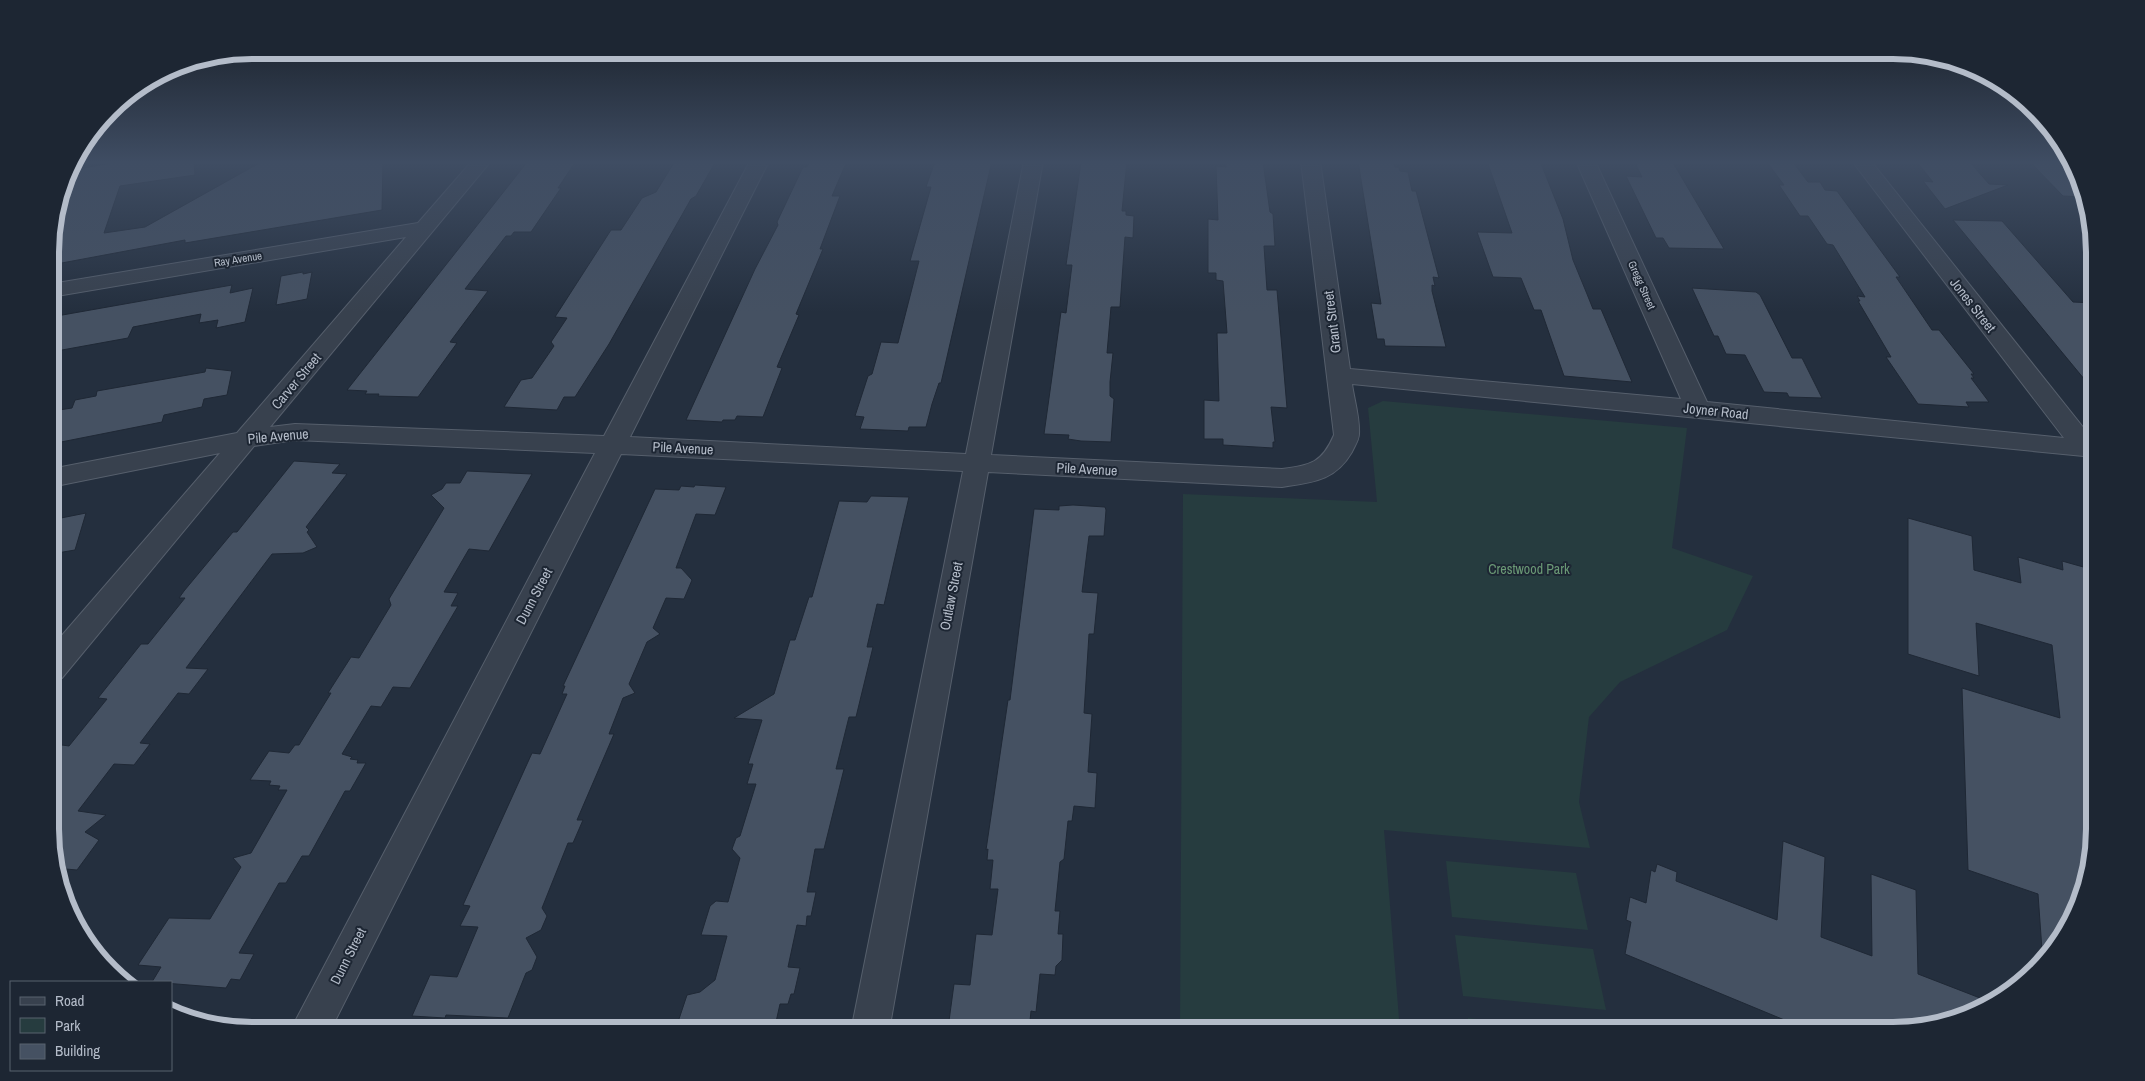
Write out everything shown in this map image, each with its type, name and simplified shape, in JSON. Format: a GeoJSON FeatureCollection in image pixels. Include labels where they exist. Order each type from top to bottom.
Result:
{"type":"FeatureCollection","features":[{"type":"Feature","properties":{"kind":"street","name":"Carver Street"},"geometry":{"type":"LineString","coordinates":[[59,661],[439,211]]}},
{"type":"Feature","properties":{"kind":"street","name":"Dunn Street"},"geometry":{"type":"LineString","coordinates":[[314,1022],[734,211]]}},
{"type":"Feature","properties":{"kind":"street","name":"Outlaw Street"},"geometry":{"type":"LineString","coordinates":[[872,1022],[1024,211]]}},
{"type":"Feature","properties":{"kind":"street","name":"Grant Street"},"geometry":{"type":"LineString","coordinates":[[1317,211],[1347,435],[1339,455],[1318,472]]}},
{"type":"Feature","properties":{"kind":"street","name":"Gregg Street"},"geometry":{"type":"LineString","coordinates":[[1608,211],[1698,409]]}},
{"type":"Feature","properties":{"kind":"street","name":"Jones Street"},"geometry":{"type":"LineString","coordinates":[[1901,211],[2086,444]]}},
{"type":"Feature","properties":{"kind":"street","name":"Ray Avenue"},"geometry":{"type":"LineString","coordinates":[[59,289],[425,228]]}},
{"type":"Feature","properties":{"kind":"street","name":"Joyner Road"},"geometry":{"type":"LineString","coordinates":[[1338,375],[2086,449]]}},
{"type":"Feature","properties":{"kind":"street","name":"Pile Avenue"},"geometry":{"type":"LineString","coordinates":[[59,476],[247,438],[295,432],[613,445],[1282,478],[1318,472]]}},
{"type":"Feature","properties":{"kind":"green space","name":"Crestwood Park"},"geometry":{"type":"Polygon","coordinates":[[[1383,401],[1687,428],[1672,548],[1753,576],[1727,630],[1620,682],[1589,717],[1579,802],[1590,848],[1384,830],[1399,1022],[1180,1022],[1183,494],[1377,502],[1368,408],[1383,401]]]}},
{"type":"Feature","properties":{"kind":"green space"},"geometry":{"type":"Polygon","coordinates":[[[1446,861],[1576,873],[1588,930],[1452,917],[1446,861]]]}},
{"type":"Feature","properties":{"kind":"green space"},"geometry":{"type":"Polygon","coordinates":[[[1455,935],[1593,949],[1606,1010],[1463,996],[1455,935]]]}},
{"type":"Feature","properties":{"kind":"green space"},"geometry":{"type":"Polygon","coordinates":[[[1468,1018],[1506,1022],[1468,1022],[1468,1018]]]}},
{"type":"Feature","properties":{"kind":"building"},"geometry":{"type":"Polygon","coordinates":[[[63,211],[111,211],[104,233],[145,227],[173,211],[373,211],[185,243],[185,240],[59,264],[59,239],[63,211]]]}},
{"type":"Feature","properties":{"kind":"building"},"geometry":{"type":"Polygon","coordinates":[[[488,211],[545,211],[531,232],[514,232],[511,236],[506,236],[465,289],[488,291],[450,342],[457,343],[418,397],[378,396],[379,394],[365,394],[367,391],[347,390],[488,211]]]}},
{"type":"Feature","properties":{"kind":"building"},"geometry":{"type":"Polygon","coordinates":[[[633,211],[684,211],[609,344],[575,397],[564,397],[557,410],[504,407],[521,380],[532,378],[554,346],[551,342],[567,318],[555,317],[611,230],[621,230],[633,211]]]}},
{"type":"Feature","properties":{"kind":"building"},"geometry":{"type":"Polygon","coordinates":[[[782,211],[834,211],[820,249],[823,249],[796,314],[799,315],[777,367],[782,368],[763,417],[737,416],[735,420],[723,420],[722,422],[686,420],[755,269],[778,225],[777,222],[782,211]]]}},
{"type":"Feature","properties":{"kind":"building"},"geometry":{"type":"Polygon","coordinates":[[[924,211],[980,211],[941,383],[939,383],[926,427],[909,427],[908,431],[860,429],[864,417],[855,416],[868,376],[872,374],[881,342],[898,343],[919,261],[910,261],[924,211]]]}},
{"type":"Feature","properties":{"kind":"building"},"geometry":{"type":"Polygon","coordinates":[[[1074,211],[1126,211],[1126,215],[1134,216],[1133,238],[1125,237],[1120,307],[1111,307],[1107,353],[1113,353],[1110,382],[1110,396],[1114,399],[1111,442],[1081,441],[1068,439],[1069,435],[1044,434],[1061,312],[1066,313],[1072,265],[1066,265],[1074,211]]]}},
{"type":"Feature","properties":{"kind":"building"},"geometry":{"type":"Polygon","coordinates":[[[1218,211],[1270,211],[1273,214],[1275,246],[1264,246],[1267,290],[1277,290],[1287,408],[1271,407],[1275,442],[1273,442],[1273,448],[1223,445],[1223,439],[1204,439],[1204,400],[1219,401],[1217,333],[1227,333],[1223,281],[1216,280],[1216,273],[1208,273],[1208,219],[1218,220],[1218,211]]]}},
{"type":"Feature","properties":{"kind":"building"},"geometry":{"type":"Polygon","coordinates":[[[1366,211],[1421,211],[1439,278],[1433,277],[1435,286],[1432,285],[1432,291],[1446,347],[1385,346],[1384,339],[1377,339],[1371,303],[1381,304],[1366,211]]]}},
{"type":"Feature","properties":{"kind":"building"},"geometry":{"type":"Polygon","coordinates":[[[1505,211],[1560,211],[1573,260],[1593,309],[1601,309],[1632,382],[1564,376],[1541,310],[1534,310],[1521,278],[1493,277],[1477,232],[1512,233],[1505,211]]]}},
{"type":"Feature","properties":{"kind":"building"},"geometry":{"type":"Polygon","coordinates":[[[1643,211],[1702,211],[1724,249],[1669,248],[1663,238],[1656,238],[1643,211]]]}},
{"type":"Feature","properties":{"kind":"building"},"geometry":{"type":"Polygon","coordinates":[[[1797,211],[1852,211],[1900,277],[1896,277],[1932,330],[1939,330],[1974,374],[1971,374],[1974,378],[1971,378],[1989,402],[1966,402],[1969,407],[1918,404],[1886,357],[1891,357],[1858,301],[1860,301],[1857,296],[1865,297],[1833,245],[1827,244],[1808,216],[1800,216],[1797,211]]]}},
{"type":"Feature","properties":{"kind":"building"},"geometry":{"type":"Polygon","coordinates":[[[1953,220],[2002,221],[2073,302],[2086,303],[2086,381],[1953,220]]]}},
{"type":"Feature","properties":{"kind":"building"},"geometry":{"type":"Polygon","coordinates":[[[303,272],[303,274],[312,272],[307,299],[276,305],[281,276],[303,272]]]}},
{"type":"Feature","properties":{"kind":"building"},"geometry":{"type":"Polygon","coordinates":[[[232,285],[230,293],[253,288],[245,322],[216,328],[218,320],[199,323],[201,314],[133,327],[128,338],[59,351],[59,316],[232,285]]]}},
{"type":"Feature","properties":{"kind":"building"},"geometry":{"type":"Polygon","coordinates":[[[1692,288],[1756,292],[1760,295],[1792,358],[1802,358],[1822,398],[1789,397],[1787,393],[1764,392],[1745,355],[1726,354],[1718,336],[1714,336],[1692,288]]]}},
{"type":"Feature","properties":{"kind":"building"},"geometry":{"type":"Polygon","coordinates":[[[206,368],[232,371],[227,395],[204,399],[202,407],[164,415],[162,422],[59,442],[59,410],[72,408],[75,400],[96,396],[97,391],[205,372],[206,368]]]}},
{"type":"Feature","properties":{"kind":"building"},"geometry":{"type":"Polygon","coordinates":[[[294,461],[340,464],[332,473],[347,474],[306,527],[309,530],[307,532],[317,547],[303,553],[272,554],[186,668],[208,669],[189,694],[178,693],[140,743],[150,744],[134,765],[114,764],[78,811],[106,815],[85,832],[99,840],[77,870],[62,869],[59,842],[59,749],[62,745],[69,746],[107,699],[98,698],[141,644],[148,644],[185,598],[179,598],[184,591],[233,532],[237,532],[294,461]]]}},
{"type":"Feature","properties":{"kind":"building"},"geometry":{"type":"Polygon","coordinates":[[[467,471],[532,474],[489,551],[469,549],[444,592],[458,593],[451,606],[458,606],[410,688],[393,687],[381,707],[371,706],[342,754],[352,757],[350,759],[358,760],[357,763],[366,763],[350,791],[345,791],[309,856],[302,856],[286,883],[279,883],[239,953],[254,954],[240,980],[231,979],[226,988],[172,984],[172,981],[153,981],[161,967],[138,965],[169,918],[210,919],[241,867],[233,858],[251,853],[287,790],[278,790],[280,786],[269,785],[271,781],[250,780],[269,751],[289,753],[295,745],[299,745],[351,657],[359,658],[391,605],[389,599],[444,508],[431,495],[442,489],[446,483],[460,483],[467,471]]]}},
{"type":"Feature","properties":{"kind":"building"},"geometry":{"type":"Polygon","coordinates":[[[695,485],[726,487],[715,515],[696,514],[676,568],[681,568],[692,580],[684,599],[666,598],[653,628],[660,634],[647,642],[629,684],[635,693],[623,698],[609,734],[614,734],[577,820],[583,820],[573,843],[568,843],[542,908],[547,916],[541,930],[526,938],[537,957],[532,970],[526,973],[508,1018],[446,1015],[445,1018],[412,1016],[430,975],[457,977],[478,927],[460,926],[470,906],[463,905],[532,753],[540,754],[567,694],[562,694],[565,686],[563,686],[655,489],[679,490],[681,486],[694,487],[695,485]]]}},
{"type":"Feature","properties":{"kind":"building"},"geometry":{"type":"Polygon","coordinates":[[[871,496],[909,497],[884,605],[877,604],[867,647],[873,647],[856,717],[849,717],[836,769],[844,769],[824,849],[815,849],[807,892],[816,892],[811,916],[807,916],[806,926],[797,925],[788,967],[800,968],[794,994],[791,994],[788,1004],[780,1004],[776,1022],[678,1022],[687,995],[700,992],[715,980],[727,936],[701,935],[710,906],[716,901],[728,902],[740,858],[732,849],[736,838],[740,836],[756,784],[747,784],[753,764],[748,764],[762,720],[734,718],[774,694],[790,640],[795,640],[809,597],[812,597],[839,501],[867,502],[871,496]]]}},
{"type":"Feature","properties":{"kind":"building"},"geometry":{"type":"Polygon","coordinates":[[[1059,506],[1105,507],[1106,510],[1104,536],[1089,536],[1082,592],[1098,593],[1094,634],[1089,634],[1084,713],[1092,714],[1088,772],[1097,773],[1095,808],[1074,806],[1072,821],[1068,821],[1064,859],[1060,862],[1055,911],[1060,911],[1058,934],[1063,934],[1062,960],[1056,966],[1055,975],[1040,974],[1036,1012],[1031,1011],[1030,1022],[949,1021],[954,984],[970,985],[976,934],[992,935],[998,889],[990,889],[993,860],[987,860],[988,849],[986,850],[1008,700],[1010,700],[1034,509],[1059,510],[1059,506]]]}},
{"type":"Feature","properties":{"kind":"building"},"geometry":{"type":"Polygon","coordinates":[[[86,513],[75,550],[59,553],[59,518],[86,513]]]}},
{"type":"Feature","properties":{"kind":"building"},"geometry":{"type":"Polygon","coordinates":[[[1908,518],[1972,536],[1974,570],[2021,583],[2018,557],[2063,570],[2062,561],[2086,568],[2085,855],[2072,903],[2054,937],[2042,952],[2038,894],[1968,870],[1962,688],[2060,718],[2052,645],[1976,623],[1979,676],[1908,654],[1908,518]]]}},
{"type":"Feature","properties":{"kind":"building"},"geometry":{"type":"Polygon","coordinates":[[[1783,841],[1825,857],[1821,937],[1872,956],[1871,874],[1916,890],[1918,974],[1984,999],[1967,1008],[1919,1021],[1789,1022],[1625,954],[1631,922],[1626,920],[1630,897],[1646,903],[1651,870],[1655,872],[1657,864],[1677,872],[1676,881],[1777,920],[1783,841]]]}}]}
